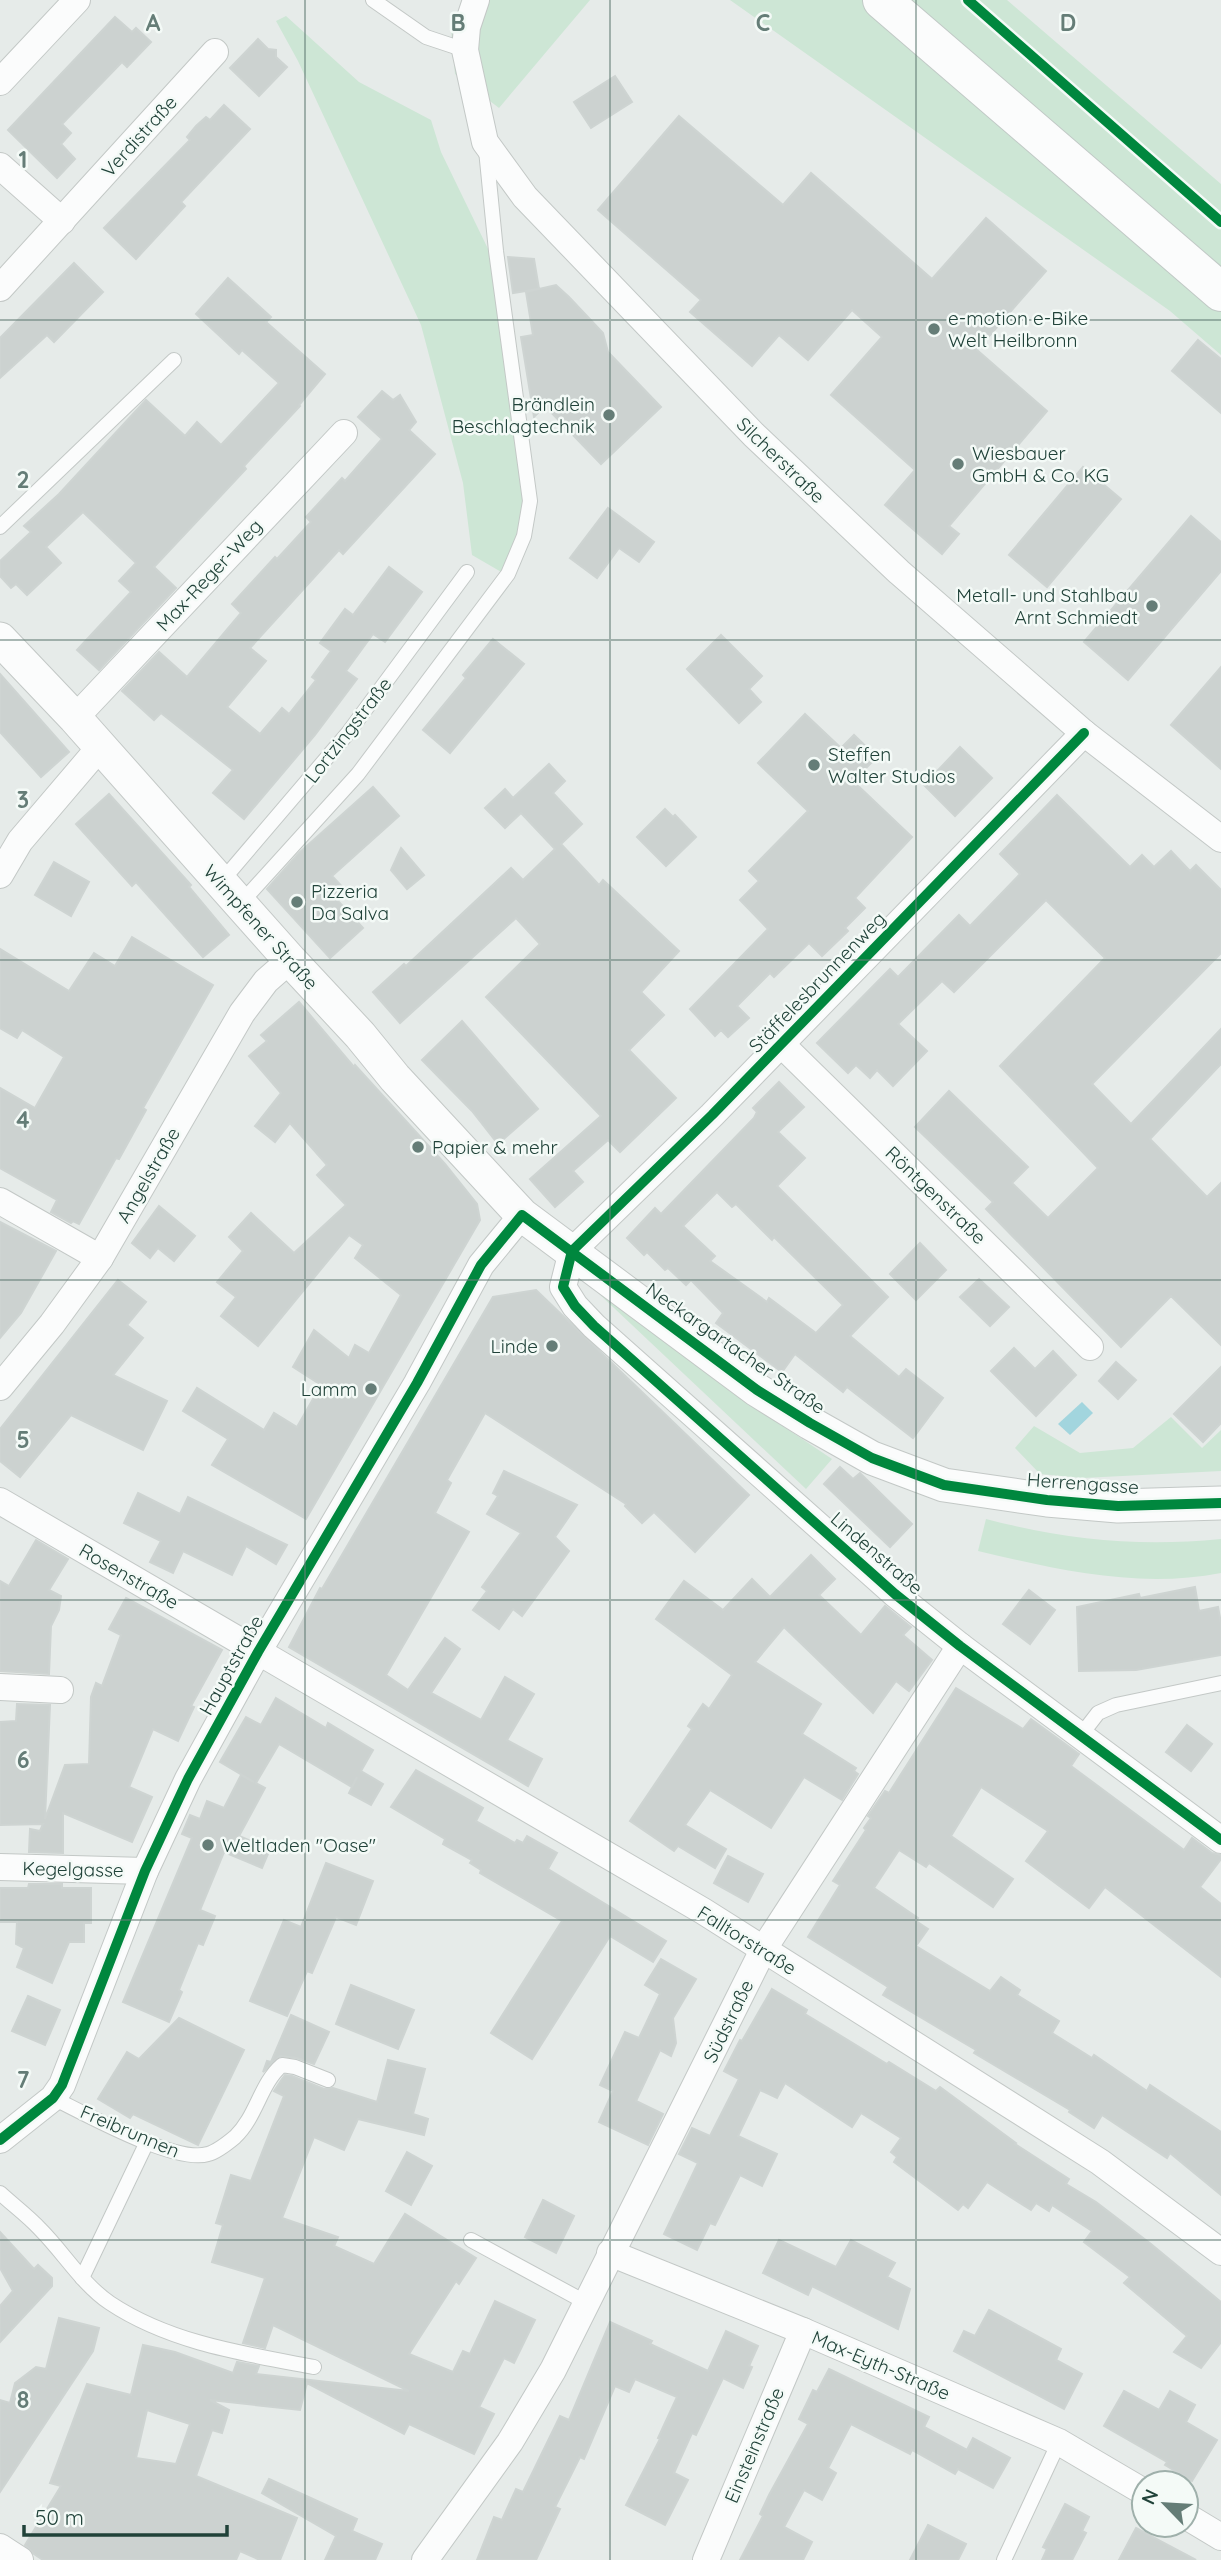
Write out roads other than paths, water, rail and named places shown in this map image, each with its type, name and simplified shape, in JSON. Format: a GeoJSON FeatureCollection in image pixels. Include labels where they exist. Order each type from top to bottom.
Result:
{"type":"FeatureCollection","features":[{"type":"Feature","properties":{"kind":"main road"},"geometry":{"type":"LineString","coordinates":[[882,0],[1221,292]]}},
{"type":"Feature","properties":{"kind":"street"},"geometry":{"type":"LineString","coordinates":[[0,82],[77,0]]}},
{"type":"Feature","properties":{"kind":"street","name":"Silcherstraße"},"geometry":{"type":"LineString","coordinates":[[476,0],[467,27],[465,50],[485,142],[525,197],[754,435],[900,572],[1084,733],[1221,839]]}},
{"type":"Feature","properties":{"kind":"street","name":"Verdistraße"},"geometry":{"type":"LineString","coordinates":[[0,288],[215,52]]}},
{"type":"Feature","properties":{"kind":"street"},"geometry":{"type":"LineString","coordinates":[[0,166],[62,220]]}},
{"type":"Feature","properties":{"kind":"street","name":"Max-Reger-Weg"},"geometry":{"type":"LineString","coordinates":[[75,718],[344,433]]}},
{"type":"Feature","properties":{"kind":"street","name":"Wimpfener Straße"},"geometry":{"type":"LineString","coordinates":[[0,639],[75,718],[290,960],[522,1214]]}},
{"type":"Feature","properties":{"kind":"street","name":"Stäffelesbrunnenweg"},"geometry":{"type":"LineString","coordinates":[[572,1251],[781,1044],[1084,733]]}},
{"type":"Feature","properties":{"kind":"street"},"geometry":{"type":"LineString","coordinates":[[0,875],[10,835],[100,747]]}},
{"type":"Feature","properties":{"kind":"street","name":"Angelstraße"},"geometry":{"type":"LineString","coordinates":[[0,1387],[52,1324],[100,1258],[243,1013],[266,981],[290,960]]}},
{"type":"Feature","properties":{"kind":"street","name":"Röntgenstraße"},"geometry":{"type":"LineString","coordinates":[[781,1044],[1090,1347]]}},
{"type":"Feature","properties":{"kind":"street"},"geometry":{"type":"LineString","coordinates":[[0,1201],[100,1258]]}},
{"type":"Feature","properties":{"kind":"street","name":"Neckargartacher Straße"},"geometry":{"type":"LineString","coordinates":[[522,1214],[757,1390],[872,1458],[944,1485]]}},
{"type":"Feature","properties":{"kind":"street","name":"Hauptstraße"},"geometry":{"type":"LineString","coordinates":[[0,2140],[53,2098],[71,2066],[145,1871],[188,1779],[258,1652],[411,1395],[481,1265],[522,1214]]}},
{"type":"Feature","properties":{"kind":"street","name":"Lindenstraße"},"geometry":{"type":"LineString","coordinates":[[572,1251],[563,1287],[575,1306],[594,1326],[895,1594],[960,1646],[1221,1840]]}},
{"type":"Feature","properties":{"kind":"street","name":"Herrengasse"},"geometry":{"type":"LineString","coordinates":[[944,1485],[1047,1500],[1118,1506],[1221,1503]]}},
{"type":"Feature","properties":{"kind":"street","name":"Rosenstraße"},"geometry":{"type":"LineString","coordinates":[[0,1501],[258,1652]]}},
{"type":"Feature","properties":{"kind":"street","name":"Südstraße"},"geometry":{"type":"LineString","coordinates":[[425,2560],[510,2442],[553,2370],[763,1950],[960,1646]]}},
{"type":"Feature","properties":{"kind":"street","name":"Falltorstraße"},"geometry":{"type":"LineString","coordinates":[[258,1652],[703,1911],[1100,2162],[1221,2252]]}},
{"type":"Feature","properties":{"kind":"street"},"geometry":{"type":"LineString","coordinates":[[0,1687],[60,1690]]}},
{"type":"Feature","properties":{"kind":"street","name":"Kegelgasse"},"geometry":{"type":"LineString","coordinates":[[0,1867],[145,1871]]}},
{"type":"Feature","properties":{"kind":"street","name":"Max-Eyth-Straße"},"geometry":{"type":"LineString","coordinates":[[610,2253],[803,2331],[1059,2442],[1130,2484]]}},
{"type":"Feature","properties":{"kind":"street","name":"Einsteinstraße"},"geometry":{"type":"LineString","coordinates":[[706,2560],[803,2331]]}},
{"type":"Feature","properties":{"kind":"street"},"geometry":{"type":"LineString","coordinates":[[1200,2524],[1221,2537]]}},
{"type":"Feature","properties":{"kind":"street"},"geometry":{"type":"LineString","coordinates":[[0,2547],[20,2560]]}},
{"type":"Feature","properties":{"kind":"lane"},"geometry":{"type":"LineString","coordinates":[[373,0],[426,37],[465,50]]}},
{"type":"Feature","properties":{"kind":"lane","name":"Lortzingstraße"},"geometry":{"type":"LineString","coordinates":[[231,893],[358,774],[508,574],[524,536],[530,501],[496,251],[485,142]]}},
{"type":"Feature","properties":{"kind":"lane"},"geometry":{"type":"LineString","coordinates":[[0,527],[174,360]]}},
{"type":"Feature","properties":{"kind":"lane","name":"Lortzingstraße"},"geometry":{"type":"LineString","coordinates":[[231,893],[467,572]]}},
{"type":"Feature","properties":{"kind":"lane"},"geometry":{"type":"LineString","coordinates":[[1081,1735],[1098,1713],[1116,1704],[1221,1684]]}},
{"type":"Feature","properties":{"kind":"lane","name":"Freibrunnen"},"geometry":{"type":"LineString","coordinates":[[53,2098],[147,2142],[184,2156],[209,2154],[235,2137],[251,2116],[272,2074],[282,2066],[295,2067],[328,2080]]}},
{"type":"Feature","properties":{"kind":"lane"},"geometry":{"type":"LineString","coordinates":[[82,2278],[147,2142]]}},
{"type":"Feature","properties":{"kind":"lane"},"geometry":{"type":"LineString","coordinates":[[0,2193],[41,2230],[82,2278],[109,2303],[147,2324],[203,2344],[314,2367]]}},
{"type":"Feature","properties":{"kind":"lane"},"geometry":{"type":"LineString","coordinates":[[471,2240],[587,2303]]}},
{"type":"Feature","properties":{"kind":"lane"},"geometry":{"type":"LineString","coordinates":[[1004,2560],[1059,2442]]}},
{"type":"Feature","properties":{"kind":"water"},"geometry":{"type":"Polygon","coordinates":[[[1082,1402],[1093,1413],[1070,1435],[1058,1424],[1082,1402]]]}},
{"type":"Feature","properties":{"kind":"place","name":"e-motion e-Bike Welt Heilbronn"},"geometry":{"type":"Point","coordinates":[934,329]}},
{"type":"Feature","properties":{"kind":"place","name":"Brändlein Beschlagtechnik"},"geometry":{"type":"Point","coordinates":[609,415]}},
{"type":"Feature","properties":{"kind":"place","name":"Wiesbauer GmbH & Co. KG"},"geometry":{"type":"Point","coordinates":[958,464]}},
{"type":"Feature","properties":{"kind":"place","name":"Metall- und Stahlbau Arnt Schmiedt"},"geometry":{"type":"Point","coordinates":[1152,606]}},
{"type":"Feature","properties":{"kind":"place","name":"Steffen Walter Studios"},"geometry":{"type":"Point","coordinates":[814,765]}},
{"type":"Feature","properties":{"kind":"place","name":"Pizzeria Da Salva"},"geometry":{"type":"Point","coordinates":[297,902]}},
{"type":"Feature","properties":{"kind":"place","name":"Papier & mehr"},"geometry":{"type":"Point","coordinates":[418,1147]}},
{"type":"Feature","properties":{"kind":"place","name":"Linde"},"geometry":{"type":"Point","coordinates":[552,1346]}},
{"type":"Feature","properties":{"kind":"place","name":"Lamm"},"geometry":{"type":"Point","coordinates":[371,1389]}},
{"type":"Feature","properties":{"kind":"place","name":"Weltladen \"Oase\""},"geometry":{"type":"Point","coordinates":[208,1845]}}]}
